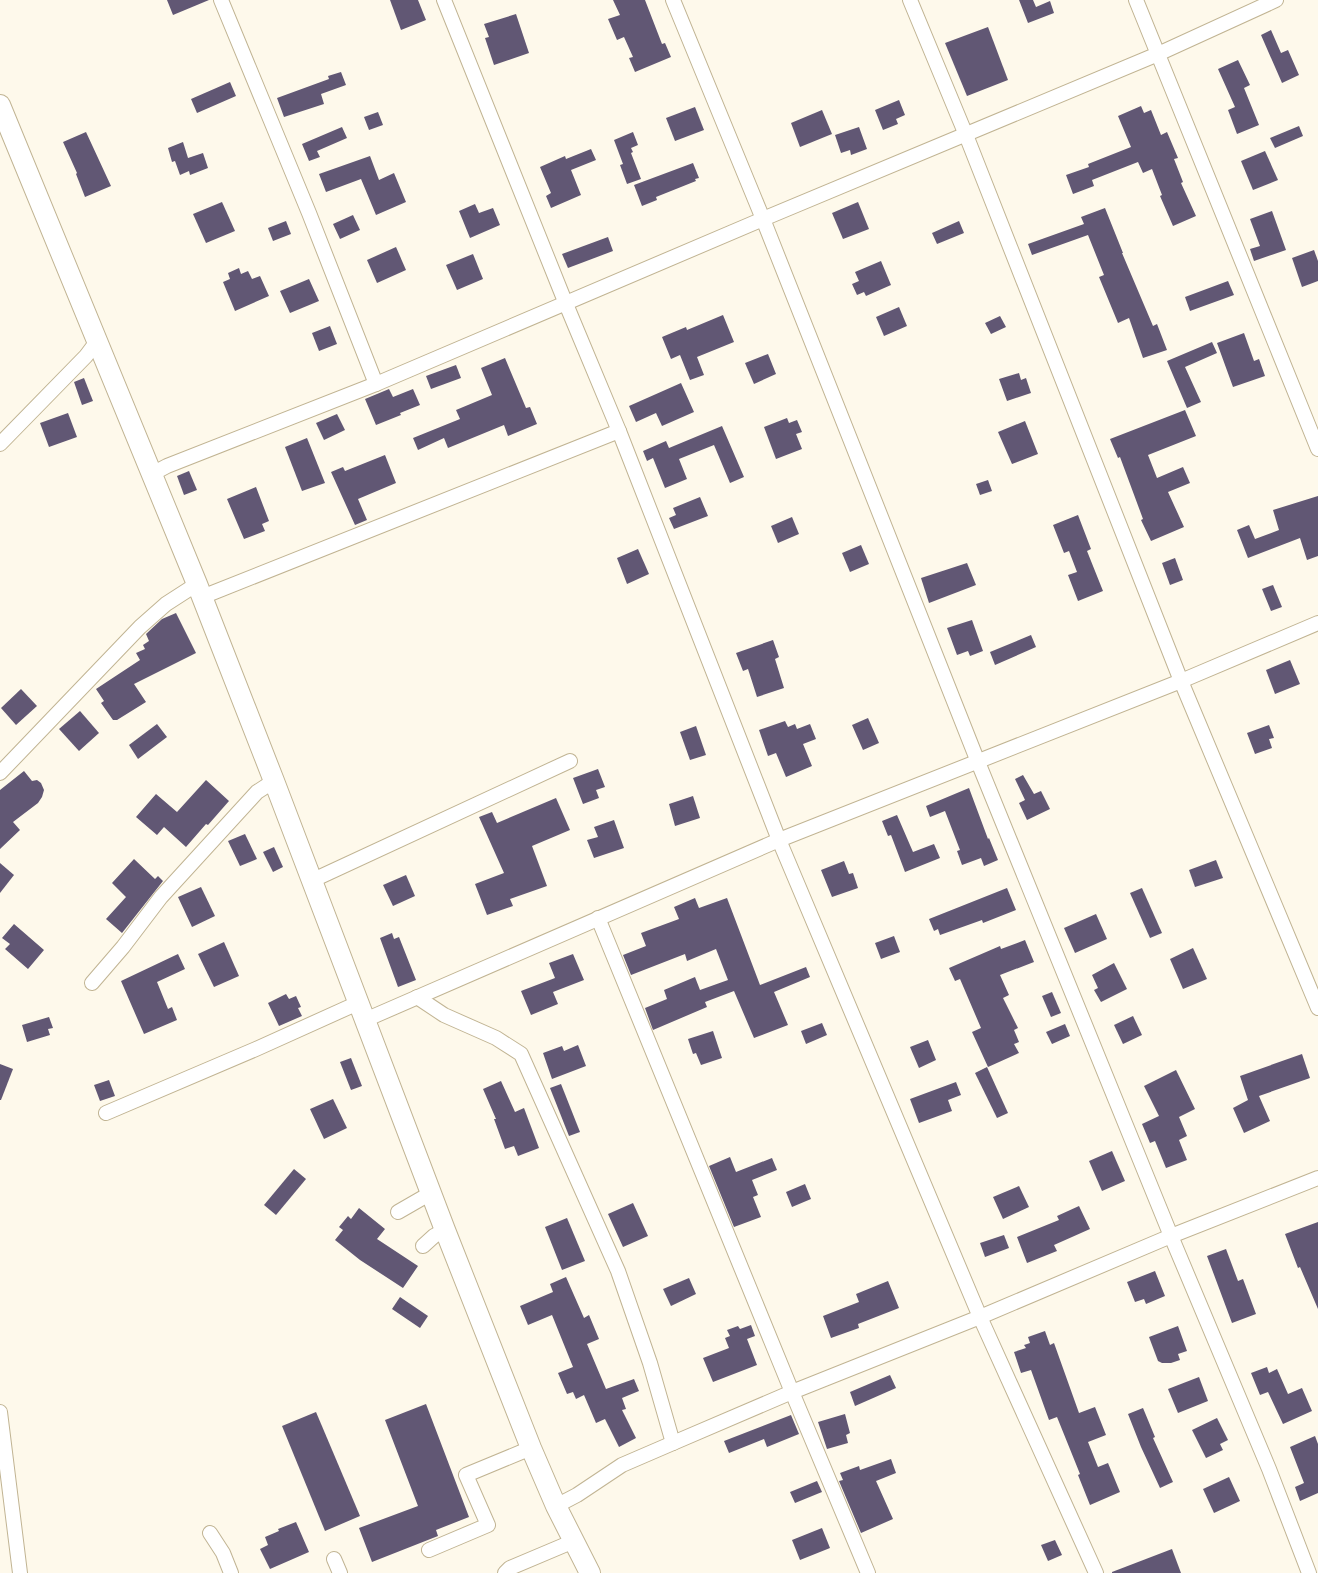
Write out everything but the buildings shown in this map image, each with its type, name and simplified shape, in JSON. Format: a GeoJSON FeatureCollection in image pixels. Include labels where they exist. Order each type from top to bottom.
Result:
{"type":"FeatureCollection","features":[{"type":"Feature","properties":{"kind":"street"},"geometry":{"type":"LineString","coordinates":[[221,0],[309,213],[376,384]]}},
{"type":"Feature","properties":{"kind":"street"},"geometry":{"type":"LineString","coordinates":[[444,0],[619,431],[779,840],[980,1317],[1096,1573]]}},
{"type":"Feature","properties":{"kind":"street"},"geometry":{"type":"LineString","coordinates":[[674,0],[978,762],[1309,1573]]}},
{"type":"Feature","properties":{"kind":"street"},"geometry":{"type":"LineString","coordinates":[[910,0],[966,135],[1181,681],[1318,1008]]}},
{"type":"Feature","properties":{"kind":"street"},"geometry":{"type":"LineString","coordinates":[[1136,0],[1318,449]]}},
{"type":"Feature","properties":{"kind":"street"},"geometry":{"type":"LineString","coordinates":[[152,474],[167,466],[376,384],[566,304],[1158,54],[1276,0]]}},
{"type":"Feature","properties":{"kind":"street"},"geometry":{"type":"LineString","coordinates":[[1,111],[200,590],[531,1449],[556,1506],[590,1573]]}},
{"type":"Feature","properties":{"kind":"street"},"geometry":{"type":"LineString","coordinates":[[0,444],[86,356],[98,340]]}},
{"type":"Feature","properties":{"kind":"street"},"geometry":{"type":"LineString","coordinates":[[0,773],[140,627],[166,604],[619,431]]}},
{"type":"Feature","properties":{"kind":"street"},"geometry":{"type":"LineString","coordinates":[[106,1113],[256,1049],[361,1011],[417,997],[779,840],[1181,681],[1318,623]]}},
{"type":"Feature","properties":{"kind":"street"},"geometry":{"type":"LineString","coordinates":[[311,881],[570,761]]}},
{"type":"Feature","properties":{"kind":"street"},"geometry":{"type":"LineString","coordinates":[[92,983],[161,897],[256,792],[274,781]]}},
{"type":"Feature","properties":{"kind":"street"},"geometry":{"type":"LineString","coordinates":[[598,918],[868,1573]]}},
{"type":"Feature","properties":{"kind":"street"},"geometry":{"type":"LineString","coordinates":[[417,997],[444,1015],[496,1038],[521,1054],[618,1271],[650,1363],[673,1443]]}},
{"type":"Feature","properties":{"kind":"street"},"geometry":{"type":"LineString","coordinates":[[556,1506],[622,1465],[673,1443],[1171,1236],[1318,1178]]}},
{"type":"Feature","properties":{"kind":"street"},"geometry":{"type":"LineString","coordinates":[[398,1212],[431,1193]]}},
{"type":"Feature","properties":{"kind":"street"},"geometry":{"type":"LineString","coordinates":[[423,1246],[445,1230]]}},
{"type":"Feature","properties":{"kind":"street"},"geometry":{"type":"LineString","coordinates":[[0,1412],[20,1573]]}},
{"type":"Feature","properties":{"kind":"street"},"geometry":{"type":"LineString","coordinates":[[429,1550],[488,1525],[466,1475],[531,1449]]}},
{"type":"Feature","properties":{"kind":"street"},"geometry":{"type":"LineString","coordinates":[[210,1533],[223,1553],[231,1573]]}},
{"type":"Feature","properties":{"kind":"street"},"geometry":{"type":"LineString","coordinates":[[505,1573],[510,1568],[574,1541]]}},
{"type":"Feature","properties":{"kind":"street"},"geometry":{"type":"LineString","coordinates":[[334,1558],[340,1573]]}}]}
